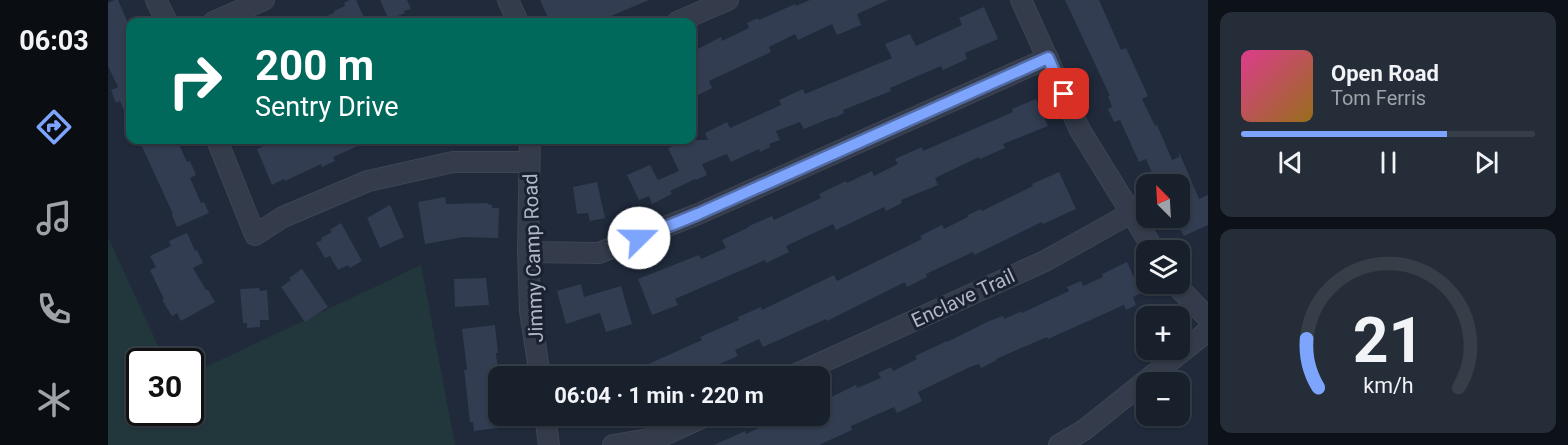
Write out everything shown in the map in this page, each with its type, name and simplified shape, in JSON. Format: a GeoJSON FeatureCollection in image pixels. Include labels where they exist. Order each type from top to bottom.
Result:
{"type":"FeatureCollection","features":[{"type":"Feature","properties":{"kind":"street"},"geometry":{"type":"LineString","coordinates":[[156,0],[165,18]]}},
{"type":"Feature","properties":{"kind":"street"},"geometry":{"type":"LineString","coordinates":[[222,18],[264,0]]}},
{"type":"Feature","properties":{"kind":"street"},"geometry":{"type":"LineString","coordinates":[[508,0],[516,18]]}},
{"type":"Feature","properties":{"kind":"street"},"geometry":{"type":"LineString","coordinates":[[686,18],[728,0]]}},
{"type":"Feature","properties":{"kind":"street"},"geometry":{"type":"LineString","coordinates":[[1021,0],[1080,130],[1148,240]]}},
{"type":"Feature","properties":{"kind":"street"},"geometry":{"type":"LineString","coordinates":[[528,252],[599,253],[698,214],[1048,58]]}},
{"type":"Feature","properties":{"kind":"street"},"geometry":{"type":"LineString","coordinates":[[219,144],[255,234],[283,217],[368,181],[453,162],[530,162]]}},
{"type":"Feature","properties":{"kind":"street","name":"Jimmy Camp Road"},"geometry":{"type":"LineString","coordinates":[[530,144],[528,252],[530,311],[538,366]]}},
{"type":"Feature","properties":{"kind":"street","name":"Enclave Trail"},"geometry":{"type":"LineString","coordinates":[[814,366],[1045,261],[1131,213]]}},
{"type":"Feature","properties":{"kind":"street"},"geometry":{"type":"LineString","coordinates":[[1185,294],[1208,318]]}},
{"type":"Feature","properties":{"kind":"street"},"geometry":{"type":"LineString","coordinates":[[1059,445],[1084,430],[1208,331]]}},
{"type":"Feature","properties":{"kind":"street"},"geometry":{"type":"LineString","coordinates":[[546,426],[549,445]]}},
{"type":"Feature","properties":{"kind":"street"},"geometry":{"type":"LineString","coordinates":[[613,445],[660,437],[684,426]]}},
{"type":"Feature","properties":{"kind":"green space"},"geometry":{"type":"Polygon","coordinates":[[[108,237],[159,348],[126,348],[126,426],[204,426],[204,368],[421,265],[455,445],[108,445],[108,237]]]}},
{"type":"Feature","properties":{"kind":"building"},"geometry":{"type":"Polygon","coordinates":[[[118,0],[126,19],[126,115],[120,101],[116,103],[111,90],[118,87],[108,66],[108,3],[118,0]]]}},
{"type":"Feature","properties":{"kind":"building"},"geometry":{"type":"Polygon","coordinates":[[[356,0],[364,18],[322,18],[345,6],[344,3],[356,0]]]}},
{"type":"Feature","properties":{"kind":"building"},"geometry":{"type":"Polygon","coordinates":[[[380,0],[407,0],[411,9],[393,18],[388,18],[380,0]]]}},
{"type":"Feature","properties":{"kind":"building"},"geometry":{"type":"Polygon","coordinates":[[[540,0],[649,0],[606,18],[548,18],[540,0]]]}},
{"type":"Feature","properties":{"kind":"building"},"geometry":{"type":"Polygon","coordinates":[[[810,0],[888,0],[857,14],[861,25],[837,35],[832,24],[798,40],[795,34],[769,47],[771,52],[709,81],[712,88],[696,96],[696,50],[721,37],[722,41],[749,28],[747,23],[758,18],[759,20],[795,4],[796,6],[810,0]]]}},
{"type":"Feature","properties":{"kind":"building"},"geometry":{"type":"Polygon","coordinates":[[[1065,0],[1099,0],[1121,50],[1126,48],[1148,96],[1142,99],[1155,126],[1157,125],[1172,160],[1179,157],[1179,152],[1188,174],[1153,174],[1146,159],[1139,162],[1120,120],[1114,122],[1108,109],[1112,107],[1108,96],[1110,96],[1065,0]]]}},
{"type":"Feature","properties":{"kind":"building"},"geometry":{"type":"Polygon","coordinates":[[[984,7],[998,39],[965,53],[967,59],[943,70],[941,66],[890,88],[891,91],[843,110],[844,113],[834,118],[804,129],[800,122],[776,131],[780,140],[769,144],[770,147],[760,152],[759,149],[731,162],[727,154],[702,164],[707,175],[670,191],[672,194],[652,204],[649,196],[639,200],[627,175],[650,165],[658,180],[679,171],[668,148],[678,144],[696,144],[696,140],[708,140],[705,133],[727,122],[730,128],[781,105],[779,100],[803,89],[805,94],[892,58],[885,44],[910,34],[916,46],[962,25],[959,18],[984,7]]]}},
{"type":"Feature","properties":{"kind":"building"},"geometry":{"type":"Polygon","coordinates":[[[1036,99],[1048,126],[1003,144],[1005,148],[980,159],[979,157],[935,178],[938,185],[901,200],[902,203],[886,211],[884,207],[836,230],[833,224],[786,246],[789,252],[675,299],[678,305],[652,315],[638,279],[699,255],[701,259],[726,248],[722,240],[749,226],[772,216],[774,220],[821,198],[819,194],[846,181],[847,183],[872,171],[874,176],[898,164],[895,159],[922,147],[923,151],[1013,112],[1012,109],[1036,99]]]}},
{"type":"Feature","properties":{"kind":"building"},"geometry":{"type":"Polygon","coordinates":[[[141,144],[179,144],[187,162],[190,161],[196,175],[190,178],[201,203],[204,202],[209,213],[177,227],[141,144]]]}},
{"type":"Feature","properties":{"kind":"building"},"geometry":{"type":"Polygon","coordinates":[[[268,144],[362,144],[333,157],[335,161],[322,167],[321,164],[272,185],[257,149],[268,144]]]}},
{"type":"Feature","properties":{"kind":"building"},"geometry":{"type":"Polygon","coordinates":[[[1059,172],[1076,209],[1043,224],[1042,222],[974,255],[973,252],[926,274],[927,277],[907,287],[905,282],[827,321],[826,319],[763,347],[759,339],[735,350],[738,356],[715,366],[644,366],[702,340],[700,337],[739,320],[738,317],[761,307],[762,310],[834,275],[837,281],[922,239],[920,236],[942,225],[944,229],[968,215],[981,209],[982,211],[1033,186],[1032,184],[1059,172]]]}},
{"type":"Feature","properties":{"kind":"building"},"geometry":{"type":"Polygon","coordinates":[[[1190,178],[1199,199],[1208,195],[1208,225],[1184,236],[1180,228],[1190,228],[1190,178]]]}},
{"type":"Feature","properties":{"kind":"building"},"geometry":{"type":"Polygon","coordinates":[[[597,182],[605,218],[590,221],[588,213],[577,214],[573,187],[597,182]]]}},
{"type":"Feature","properties":{"kind":"building"},"geometry":{"type":"Polygon","coordinates":[[[445,197],[446,204],[488,203],[492,205],[492,208],[499,208],[498,238],[464,237],[425,244],[418,202],[445,197]]]}},
{"type":"Feature","properties":{"kind":"building"},"geometry":{"type":"Polygon","coordinates":[[[390,205],[404,237],[380,248],[367,218],[390,205]]]}},
{"type":"Feature","properties":{"kind":"building"},"geometry":{"type":"Polygon","coordinates":[[[341,223],[362,261],[350,268],[348,265],[338,270],[330,256],[325,258],[316,243],[341,223]]]}},
{"type":"Feature","properties":{"kind":"building"},"geometry":{"type":"Polygon","coordinates":[[[187,233],[203,263],[193,268],[215,302],[181,321],[177,313],[172,316],[162,300],[164,299],[150,270],[156,267],[150,256],[171,246],[169,241],[187,233]]]}},
{"type":"Feature","properties":{"kind":"building"},"geometry":{"type":"Polygon","coordinates":[[[1127,262],[1136,282],[1136,294],[1139,294],[1133,297],[1136,305],[1126,310],[1124,305],[996,359],[981,368],[979,364],[970,367],[918,392],[922,401],[897,413],[894,407],[851,426],[852,430],[819,445],[714,445],[762,426],[830,426],[830,398],[856,385],[857,388],[881,378],[878,373],[891,367],[893,371],[917,359],[915,356],[989,321],[1003,316],[1004,319],[1022,311],[1022,313],[1069,291],[1067,287],[1081,281],[1083,286],[1103,277],[1102,274],[1127,262]]]}},
{"type":"Feature","properties":{"kind":"building"},"geometry":{"type":"Polygon","coordinates":[[[302,269],[328,307],[305,322],[281,287],[302,269]]]}},
{"type":"Feature","properties":{"kind":"building"},"geometry":{"type":"Polygon","coordinates":[[[486,278],[489,305],[455,307],[454,279],[486,278]]]}},
{"type":"Feature","properties":{"kind":"building"},"geometry":{"type":"Polygon","coordinates":[[[581,284],[584,297],[621,286],[632,324],[606,332],[600,313],[566,324],[557,291],[581,284]]]}},
{"type":"Feature","properties":{"kind":"building"},"geometry":{"type":"Polygon","coordinates":[[[259,288],[260,291],[267,290],[269,320],[260,320],[260,327],[247,328],[247,323],[243,323],[240,289],[259,288]]]}},
{"type":"Feature","properties":{"kind":"building"},"geometry":{"type":"Polygon","coordinates":[[[495,325],[497,366],[488,366],[488,426],[511,426],[474,431],[473,422],[470,422],[462,329],[495,325]]]}},
{"type":"Feature","properties":{"kind":"route"},"geometry":{"type":"LineString","coordinates":[[639,238],[1048,58],[1064,94]]}}]}
